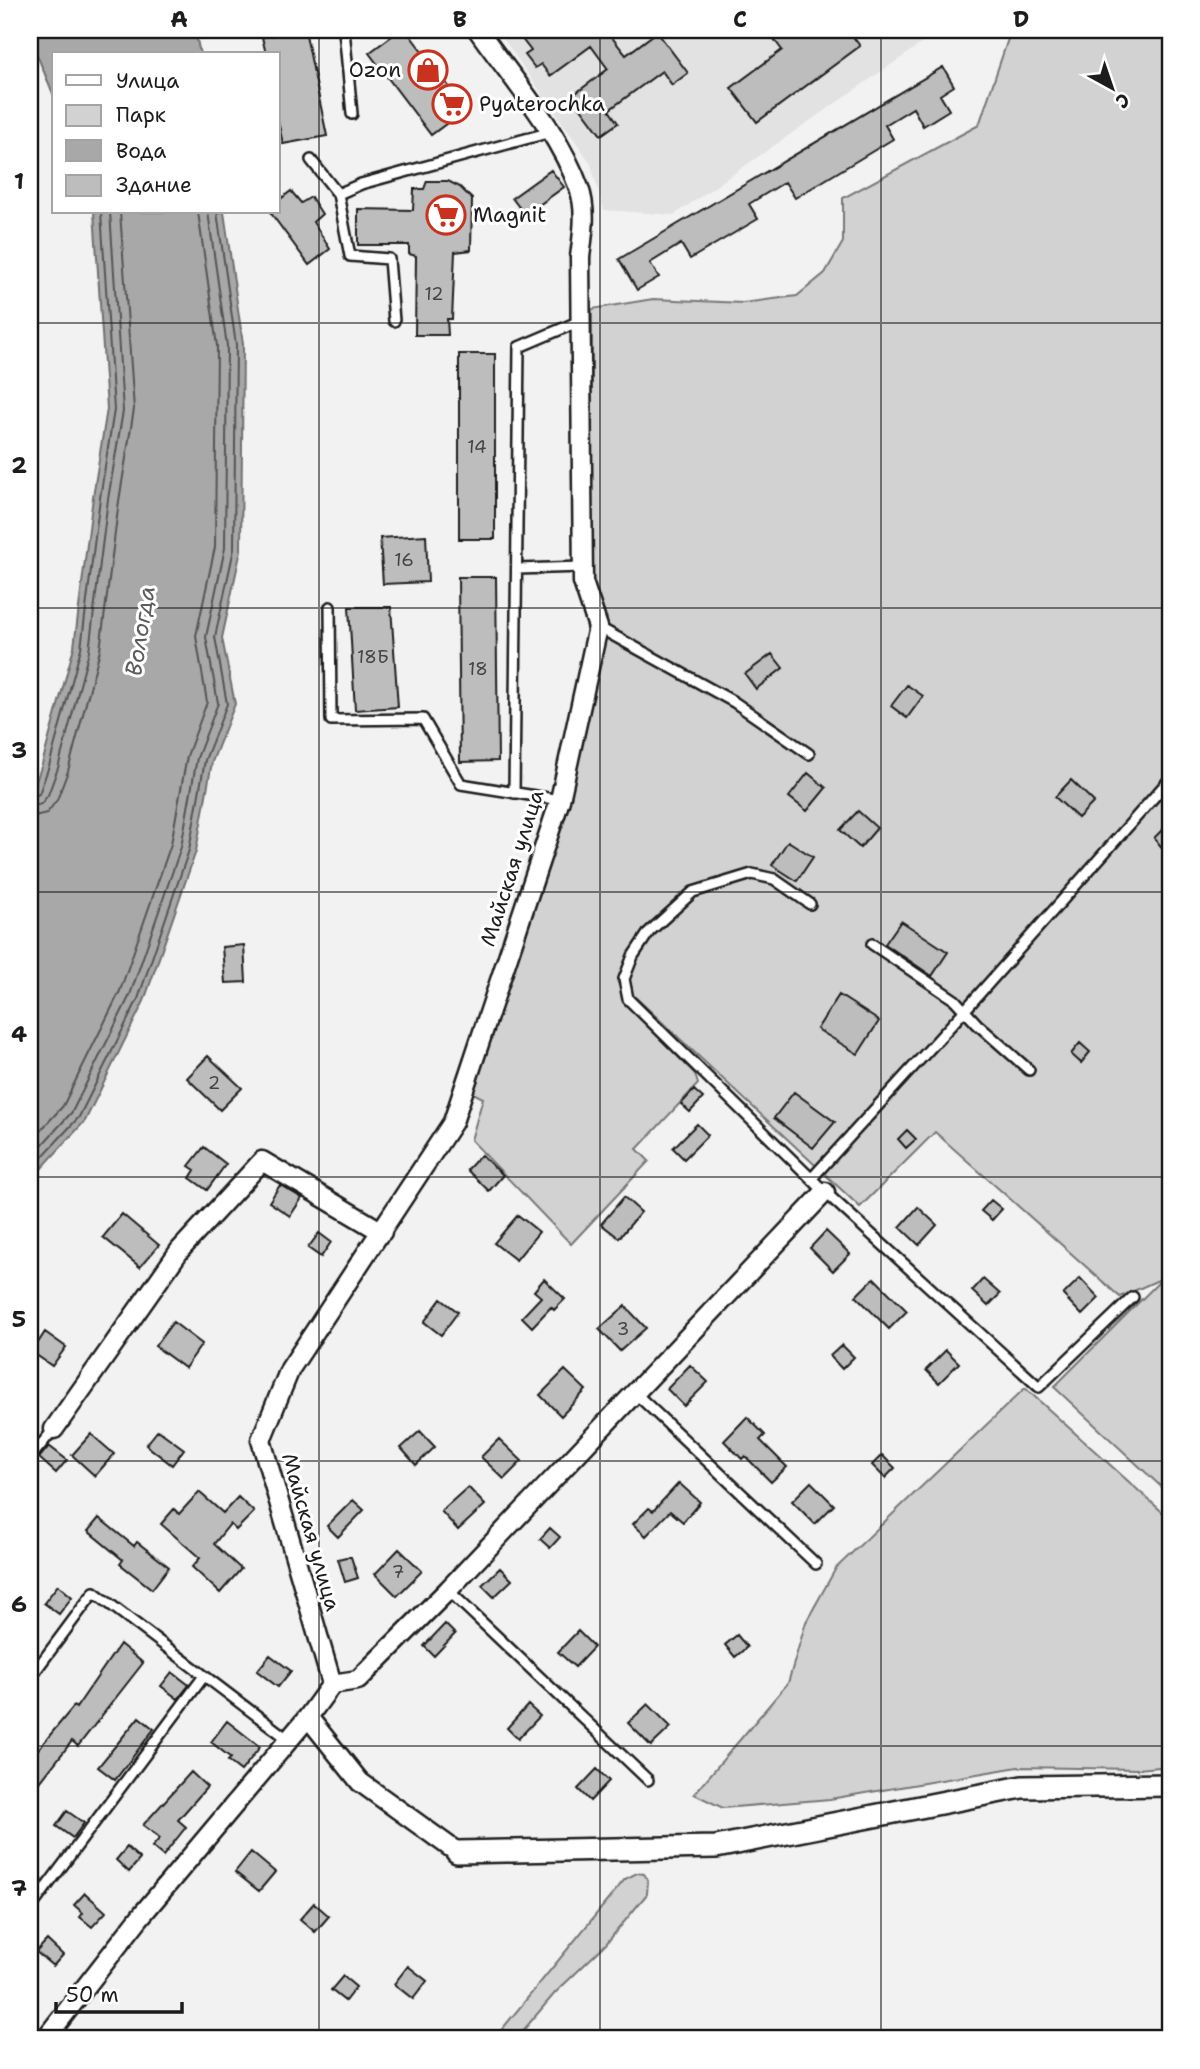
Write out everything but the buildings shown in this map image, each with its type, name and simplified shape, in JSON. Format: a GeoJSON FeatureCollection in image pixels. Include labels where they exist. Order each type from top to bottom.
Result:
{"type":"FeatureCollection","features":[{"type":"Feature","properties":{"kind":"street"},"geometry":{"type":"LineString","coordinates":[[478,30],[551,132],[580,189],[584,221],[580,257],[583,582],[598,627]]}},
{"type":"Feature","properties":{"kind":"street","name":"Майская улица"},"geometry":{"type":"LineString","coordinates":[[332,1684],[261,1440],[290,1369],[453,1122],[559,800],[598,627]]}},
{"type":"Feature","properties":{"kind":"street"},"geometry":{"type":"LineString","coordinates":[[54,1429],[180,1250],[262,1161],[382,1232]]}},
{"type":"Feature","properties":{"kind":"street"},"geometry":{"type":"LineString","coordinates":[[45,2039],[140,1917],[308,1717],[332,1684],[358,1680],[448,1590],[825,1192]]}},
{"type":"Feature","properties":{"kind":"street"},"geometry":{"type":"LineString","coordinates":[[308,1717],[360,1782],[457,1852],[716,1847],[1022,1787],[1170,1785]]}},
{"type":"Feature","properties":{"kind":"lane"},"geometry":{"type":"LineString","coordinates":[[344,30],[352,114]]}},
{"type":"Feature","properties":{"kind":"lane"},"geometry":{"type":"LineString","coordinates":[[338,194],[361,184],[551,132]]}},
{"type":"Feature","properties":{"kind":"lane"},"geometry":{"type":"LineString","coordinates":[[311,160],[338,194],[350,256],[389,259],[394,321]]}},
{"type":"Feature","properties":{"kind":"lane"},"geometry":{"type":"LineString","coordinates":[[514,793],[519,347],[580,321]]}},
{"type":"Feature","properties":{"kind":"lane"},"geometry":{"type":"LineString","coordinates":[[517,569],[583,568]]}},
{"type":"Feature","properties":{"kind":"lane"},"geometry":{"type":"LineString","coordinates":[[330,607],[331,720],[423,719],[461,784],[559,800]]}},
{"type":"Feature","properties":{"kind":"lane"},"geometry":{"type":"LineString","coordinates":[[598,627],[734,702],[808,754]]}},
{"type":"Feature","properties":{"kind":"lane"},"geometry":{"type":"LineString","coordinates":[[812,1178],[1170,779]]}},
{"type":"Feature","properties":{"kind":"lane"},"geometry":{"type":"LineString","coordinates":[[810,904],[774,879],[752,874],[693,892],[649,932],[633,956],[624,979],[628,999],[825,1192],[1039,1387],[1133,1297]]}},
{"type":"Feature","properties":{"kind":"lane"},"geometry":{"type":"LineString","coordinates":[[872,944],[955,1000],[1029,1070]]}},
{"type":"Feature","properties":{"kind":"lane"},"geometry":{"type":"LineString","coordinates":[[634,1392],[816,1564]]}},
{"type":"Feature","properties":{"kind":"lane"},"geometry":{"type":"LineString","coordinates":[[30,1458],[54,1429]]}},
{"type":"Feature","properties":{"kind":"lane"},"geometry":{"type":"LineString","coordinates":[[448,1590],[648,1780]]}},
{"type":"Feature","properties":{"kind":"lane"},"geometry":{"type":"LineString","coordinates":[[30,1678],[94,1592],[289,1740]]}},
{"type":"Feature","properties":{"kind":"lane"},"geometry":{"type":"LineString","coordinates":[[30,1909],[204,1676]]}},
{"type":"Feature","properties":{"kind":"shaded area"},"geometry":{"type":"Polygon","coordinates":[[[497,30],[941,30],[674,215],[604,210],[590,162],[497,30]]]}},
{"type":"Feature","properties":{"kind":"green space"},"geometry":{"type":"Polygon","coordinates":[[[1011,30],[1170,30],[1170,1495],[1054,1387],[1163,1278],[1120,1297],[935,1132],[860,1207],[617,980],[624,1000],[695,1074],[698,1084],[637,1149],[649,1161],[571,1244],[471,1140],[483,1098],[469,1091],[565,801],[607,618],[591,580],[592,309],[653,299],[743,303],[797,296],[825,273],[843,242],[843,198],[979,125],[1011,30]]]}},
{"type":"Feature","properties":{"kind":"green space"},"geometry":{"type":"Polygon","coordinates":[[[1025,1388],[1170,1519],[1170,1766],[1138,1769],[1018,1767],[830,1799],[723,1808],[694,1794],[788,1683],[806,1622],[836,1568],[1025,1388]]]}},
{"type":"Feature","properties":{"kind":"green space"},"geometry":{"type":"Polygon","coordinates":[[[637,1873],[644,1874],[648,1880],[647,1894],[606,1944],[555,1993],[516,2039],[494,2039],[625,1879],[637,1873]]]}},
{"type":"Feature","properties":{"kind":"water"},"geometry":{"type":"Polygon","coordinates":[[[30,30],[195,30],[200,52],[52,52],[52,91],[30,38],[30,30]]]}},
{"type":"Feature","properties":{"kind":"water","name":"Вологда"},"geometry":{"type":"Polygon","coordinates":[[[94,214],[224,214],[243,344],[241,550],[222,638],[235,704],[212,762],[196,851],[144,1001],[85,1121],[30,1181],[30,799],[74,647],[107,409],[94,214]]]}},
{"type":"Feature","properties":{"kind":"place","name":"Ozon"},"geometry":{"type":"Point","coordinates":[428,70]}},
{"type":"Feature","properties":{"kind":"place","name":"Pyaterochka"},"geometry":{"type":"Point","coordinates":[452,104]}},
{"type":"Feature","properties":{"kind":"place","name":"Magnit"},"geometry":{"type":"Point","coordinates":[446,215]}}]}
